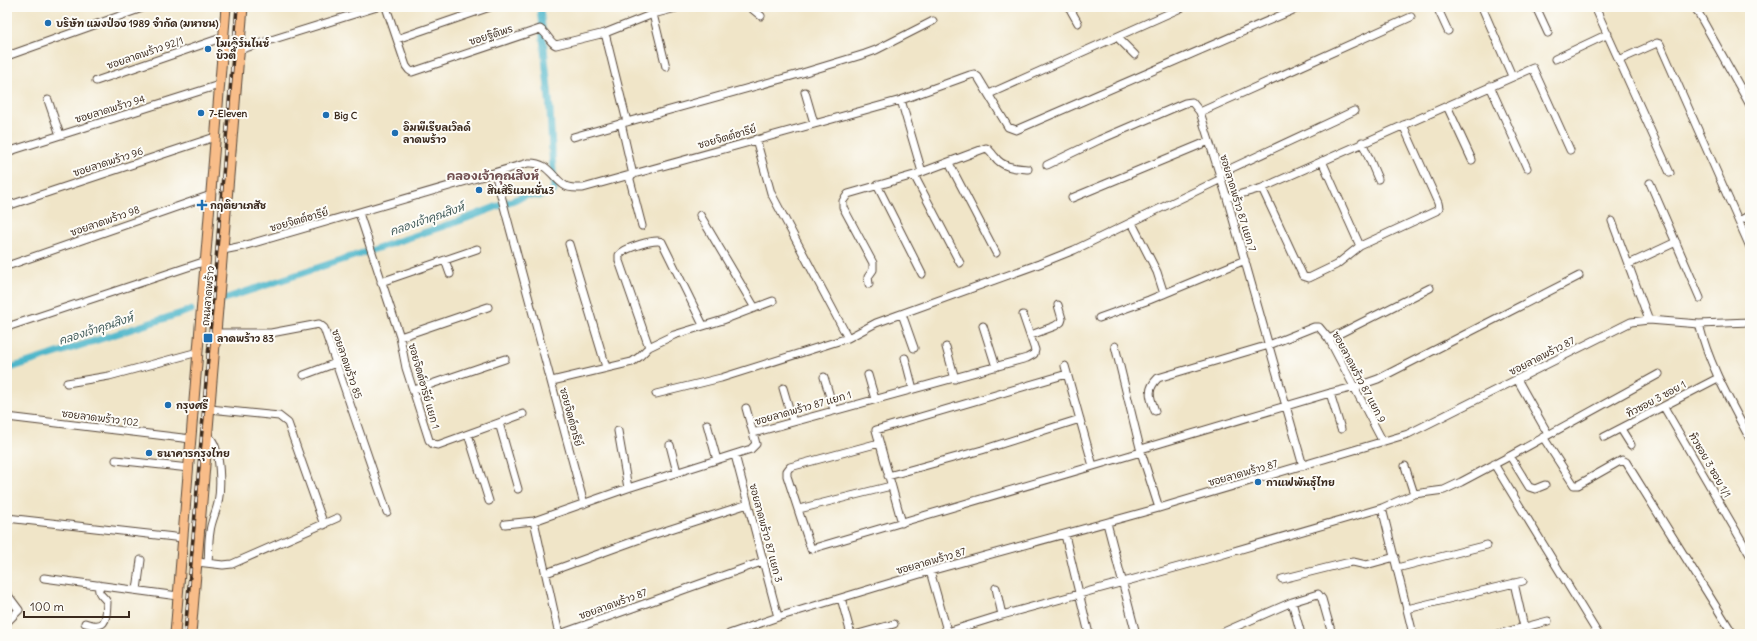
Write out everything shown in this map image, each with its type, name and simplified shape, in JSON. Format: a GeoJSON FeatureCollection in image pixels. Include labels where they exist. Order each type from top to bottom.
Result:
{"type":"FeatureCollection","features":[{"type":"Feature","properties":{"kind":"main road","name":"ถนนลาดพร้าว"},"geometry":{"type":"LineString","coordinates":[[175,634],[226,7]]}},
{"type":"Feature","properties":{"kind":"main road","name":"ถนนลาดพร้าว"},"geometry":{"type":"LineString","coordinates":[[190,634],[243,7]]}},
{"type":"Feature","properties":{"kind":"street"},"geometry":{"type":"LineString","coordinates":[[7,56],[145,7]]}},
{"type":"Feature","properties":{"kind":"street"},"geometry":{"type":"LineString","coordinates":[[239,50],[377,7]]}},
{"type":"Feature","properties":{"kind":"street","name":"ซอยฐิติพร"},"geometry":{"type":"LineString","coordinates":[[386,7],[406,66],[412,72],[543,31],[553,44],[556,45],[605,33],[653,14],[680,7]]}},
{"type":"Feature","properties":{"kind":"street"},"geometry":{"type":"LineString","coordinates":[[397,39],[490,7]]}},
{"type":"Feature","properties":{"kind":"street"},"geometry":{"type":"LineString","coordinates":[[750,7],[761,16]]}},
{"type":"Feature","properties":{"kind":"street"},"geometry":{"type":"LineString","coordinates":[[1069,7],[1078,23]]}},
{"type":"Feature","properties":{"kind":"street"},"geometry":{"type":"LineString","coordinates":[[1183,7],[989,94],[1008,127],[1016,130],[1300,7]]}},
{"type":"Feature","properties":{"kind":"street"},"geometry":{"type":"LineString","coordinates":[[1437,7],[1448,31]]}},
{"type":"Feature","properties":{"kind":"street"},"geometry":{"type":"LineString","coordinates":[[1482,7],[1512,76]]}},
{"type":"Feature","properties":{"kind":"street"},"geometry":{"type":"LineString","coordinates":[[1536,7],[1548,33]]}},
{"type":"Feature","properties":{"kind":"street"},"geometry":{"type":"LineString","coordinates":[[1595,7],[1670,173]]}},
{"type":"Feature","properties":{"kind":"street"},"geometry":{"type":"LineString","coordinates":[[1695,7],[1750,105]]}},
{"type":"Feature","properties":{"kind":"street"},"geometry":{"type":"LineString","coordinates":[[653,14],[666,67]]}},
{"type":"Feature","properties":{"kind":"street"},"geometry":{"type":"LineString","coordinates":[[1047,165],[1099,140],[1189,102],[1192,102],[1200,112],[1411,17]]}},
{"type":"Feature","properties":{"kind":"street"},"geometry":{"type":"LineString","coordinates":[[574,137],[865,54],[876,50],[933,21]]}},
{"type":"Feature","properties":{"kind":"street"},"geometry":{"type":"LineString","coordinates":[[605,33],[624,123],[631,175],[642,226]]}},
{"type":"Feature","properties":{"kind":"street"},"geometry":{"type":"LineString","coordinates":[[1555,58],[1608,34]]}},
{"type":"Feature","properties":{"kind":"street","name":"ซอยลาดพร้าว 92/1"},"geometry":{"type":"LineString","coordinates":[[96,81],[224,37]]}},
{"type":"Feature","properties":{"kind":"street"},"geometry":{"type":"LineString","coordinates":[[1118,37],[1135,55]]}},
{"type":"Feature","properties":{"kind":"street"},"geometry":{"type":"LineString","coordinates":[[1619,60],[1657,43],[1660,44],[1750,247]]}},
{"type":"Feature","properties":{"kind":"street"},"geometry":{"type":"LineString","coordinates":[[1228,198],[1262,188],[1362,142],[1447,106],[1512,76],[1534,68],[1570,150]]}},
{"type":"Feature","properties":{"kind":"street","name":"ซอยจิตต์อารีย์"},"geometry":{"type":"LineString","coordinates":[[223,250],[243,246],[533,162],[541,165],[551,172],[569,188],[582,188],[901,100],[974,74],[978,77],[989,94]]}},
{"type":"Feature","properties":{"kind":"street","name":"ซอยลาดพร้าว 94"},"geometry":{"type":"LineString","coordinates":[[7,152],[220,85]]}},
{"type":"Feature","properties":{"kind":"street"},"geometry":{"type":"LineString","coordinates":[[1490,86],[1527,168]]}},
{"type":"Feature","properties":{"kind":"street"},"geometry":{"type":"LineString","coordinates":[[805,92],[814,124]]}},
{"type":"Feature","properties":{"kind":"street"},"geometry":{"type":"LineString","coordinates":[[48,100],[60,135]]}},
{"type":"Feature","properties":{"kind":"street"},"geometry":{"type":"LineString","coordinates":[[901,100],[922,172]]}},
{"type":"Feature","properties":{"kind":"street"},"geometry":{"type":"LineString","coordinates":[[1447,106],[1472,160]]}},
{"type":"Feature","properties":{"kind":"street"},"geometry":{"type":"LineString","coordinates":[[656,394],[721,378],[848,338],[876,323],[1039,264],[1132,223],[1220,176],[1354,111]]}},
{"type":"Feature","properties":{"kind":"street","name":"ซอยลาดพร้าว 87 แยก 7"},"geometry":{"type":"LineString","coordinates":[[1200,112],[1228,198],[1303,466]]}},
{"type":"Feature","properties":{"kind":"street"},"geometry":{"type":"LineString","coordinates":[[1262,188],[1303,276],[1306,278],[1336,265],[1360,246],[1436,211],[1438,208],[1438,203],[1403,125]]}},
{"type":"Feature","properties":{"kind":"street","name":"ซอยลาดพร้าว 96"},"geometry":{"type":"LineString","coordinates":[[7,206],[215,137]]}},
{"type":"Feature","properties":{"kind":"street"},"geometry":{"type":"LineString","coordinates":[[756,140],[771,193],[848,338]]}},
{"type":"Feature","properties":{"kind":"street"},"geometry":{"type":"LineString","coordinates":[[1072,198],[1209,141]]}},
{"type":"Feature","properties":{"kind":"street"},"geometry":{"type":"LineString","coordinates":[[1362,142],[1378,179]]}},
{"type":"Feature","properties":{"kind":"street"},"geometry":{"type":"LineString","coordinates":[[869,284],[868,277],[873,270],[873,263],[843,207],[843,201],[848,194],[914,175],[986,148],[990,150],[998,161],[1006,167],[1028,169]]}},
{"type":"Feature","properties":{"kind":"street"},"geometry":{"type":"LineString","coordinates":[[1322,161],[1360,246]]}},
{"type":"Feature","properties":{"kind":"street"},"geometry":{"type":"LineString","coordinates":[[949,163],[996,252]]}},
{"type":"Feature","properties":{"kind":"street","name":"ซอยจิตต์อารีย์"},"geometry":{"type":"LineString","coordinates":[[495,173],[584,504]]}},
{"type":"Feature","properties":{"kind":"street"},"geometry":{"type":"LineString","coordinates":[[914,175],[960,263]]}},
{"type":"Feature","properties":{"kind":"street"},"geometry":{"type":"LineString","coordinates":[[1650,184],[1700,298]]}},
{"type":"Feature","properties":{"kind":"street"},"geometry":{"type":"LineString","coordinates":[[877,185],[922,274]]}},
{"type":"Feature","properties":{"kind":"street","name":"ซอยลาดพร้าว 98"},"geometry":{"type":"LineString","coordinates":[[7,266],[211,195]]}},
{"type":"Feature","properties":{"kind":"street","name":"ซอยจิตต์อารีย์ แยก 1"},"geometry":{"type":"LineString","coordinates":[[359,213],[400,337],[406,368],[429,440],[433,444],[438,445],[523,414]]}},
{"type":"Feature","properties":{"kind":"street"},"geometry":{"type":"LineString","coordinates":[[700,215],[755,308]]}},
{"type":"Feature","properties":{"kind":"street"},"geometry":{"type":"LineString","coordinates":[[1739,221],[1750,215]]}},
{"type":"Feature","properties":{"kind":"street"},"geometry":{"type":"LineString","coordinates":[[1612,221],[1630,264],[1649,320]]}},
{"type":"Feature","properties":{"kind":"street"},"geometry":{"type":"LineString","coordinates":[[1132,223],[1157,272],[1164,294]]}},
{"type":"Feature","properties":{"kind":"street"},"geometry":{"type":"LineString","coordinates":[[649,347],[619,260],[619,255],[624,250],[657,240],[662,242],[703,325]]}},
{"type":"Feature","properties":{"kind":"street"},"geometry":{"type":"LineString","coordinates":[[1630,264],[1676,242]]}},
{"type":"Feature","properties":{"kind":"street"},"geometry":{"type":"LineString","coordinates":[[569,244],[606,367]]}},
{"type":"Feature","properties":{"kind":"street"},"geometry":{"type":"LineString","coordinates":[[381,282],[477,248]]}},
{"type":"Feature","properties":{"kind":"street"},"geometry":{"type":"LineString","coordinates":[[445,260],[450,274]]}},
{"type":"Feature","properties":{"kind":"street"},"geometry":{"type":"LineString","coordinates":[[1099,318],[1164,294],[1245,260]]}},
{"type":"Feature","properties":{"kind":"street"},"geometry":{"type":"LineString","coordinates":[[7,327],[206,261]]}},
{"type":"Feature","properties":{"kind":"street"},"geometry":{"type":"LineString","coordinates":[[879,443],[790,466],[787,471],[788,476],[811,549],[1093,466],[1330,393],[1355,388],[1378,379],[1579,276]]}},
{"type":"Feature","properties":{"kind":"street"},"geometry":{"type":"LineString","coordinates":[[1329,339],[1430,288]]}},
{"type":"Feature","properties":{"kind":"street"},"geometry":{"type":"LineString","coordinates":[[552,381],[632,362],[649,347],[674,335],[723,320],[773,301]]}},
{"type":"Feature","properties":{"kind":"street"},"geometry":{"type":"LineString","coordinates":[[1031,335],[1055,326],[1061,322],[1058,305]]}},
{"type":"Feature","properties":{"kind":"street","name":"ซอยจิตต์อารีย์ แยก 1"},"geometry":{"type":"LineString","coordinates":[[400,337],[488,307]]}},
{"type":"Feature","properties":{"kind":"street"},"geometry":{"type":"LineString","coordinates":[[902,314],[914,348]]}},
{"type":"Feature","properties":{"kind":"street","name":"ซอยลาดพร้าว 87 แยก 1"},"geometry":{"type":"LineString","coordinates":[[505,524],[534,521],[628,488],[735,455],[755,447],[756,444],[753,433],[1032,356],[1034,350],[1031,335],[1023,315]]}},
{"type":"Feature","properties":{"kind":"street","name":"ซอยลาดพร้าว 87"},"geometry":{"type":"LineString","coordinates":[[729,634],[778,617],[930,571],[1107,523],[1408,434],[1622,326],[1638,320],[1699,324],[1749,324]]}},
{"type":"Feature","properties":{"kind":"street","name":"ซอยลาดพร้าว 85"},"geometry":{"type":"LineString","coordinates":[[216,333],[271,334],[319,324],[324,328],[387,512]]}},
{"type":"Feature","properties":{"kind":"street"},"geometry":{"type":"LineString","coordinates":[[1699,324],[1705,348],[1718,378],[1750,439]]}},
{"type":"Feature","properties":{"kind":"street"},"geometry":{"type":"LineString","coordinates":[[983,326],[996,367]]}},
{"type":"Feature","properties":{"kind":"street","name":"ซอยลาดพร้าว 87 แยก 9"},"geometry":{"type":"LineString","coordinates":[[1155,411],[1150,397],[1150,389],[1158,378],[1269,345],[1314,327],[1321,328],[1329,339],[1383,442]]}},
{"type":"Feature","properties":{"kind":"street"},"geometry":{"type":"LineString","coordinates":[[1116,346],[1141,451],[1158,508]]}},
{"type":"Feature","properties":{"kind":"street"},"geometry":{"type":"LineString","coordinates":[[946,348],[955,378]]}},
{"type":"Feature","properties":{"kind":"street"},"geometry":{"type":"LineString","coordinates":[[67,383],[109,376],[198,352]]}},
{"type":"Feature","properties":{"kind":"street"},"geometry":{"type":"LineString","coordinates":[[906,358],[913,389]]}},
{"type":"Feature","properties":{"kind":"street"},"geometry":{"type":"LineString","coordinates":[[414,390],[504,359]]}},
{"type":"Feature","properties":{"kind":"street"},"geometry":{"type":"LineString","coordinates":[[304,374],[336,363]]}},
{"type":"Feature","properties":{"kind":"street"},"geometry":{"type":"LineString","coordinates":[[1065,366],[1093,466]]}},
{"type":"Feature","properties":{"kind":"street"},"geometry":{"type":"LineString","coordinates":[[902,523],[876,430],[1067,374]]}},
{"type":"Feature","properties":{"kind":"street"},"geometry":{"type":"LineString","coordinates":[[930,571],[945,633],[1002,614],[1080,594],[1382,508],[1414,494],[1444,490],[1510,456],[1659,374]]}},
{"type":"Feature","properties":{"kind":"street"},"geometry":{"type":"LineString","coordinates":[[868,375],[875,399]]}},
{"type":"Feature","properties":{"kind":"street"},"geometry":{"type":"LineString","coordinates":[[824,377],[834,410]]}},
{"type":"Feature","properties":{"kind":"street","name":"ทิวซอย 3 ซอย 1"},"geometry":{"type":"LineString","coordinates":[[1604,437],[1718,378]]}},
{"type":"Feature","properties":{"kind":"street"},"geometry":{"type":"LineString","coordinates":[[1518,379],[1545,436],[1574,485],[1578,485],[1622,460],[1626,462],[1733,634]]}},
{"type":"Feature","properties":{"kind":"street"},"geometry":{"type":"LineString","coordinates":[[784,388],[793,422]]}},
{"type":"Feature","properties":{"kind":"street"},"geometry":{"type":"LineString","coordinates":[[1330,393],[1341,429]]}},
{"type":"Feature","properties":{"kind":"street","name":"ทิวซอย 3 ซอย 1/1"},"geometry":{"type":"LineString","coordinates":[[1664,407],[1750,555]]}},
{"type":"Feature","properties":{"kind":"street"},"geometry":{"type":"LineString","coordinates":[[746,408],[753,433]]}},
{"type":"Feature","properties":{"kind":"street"},"geometry":{"type":"LineString","coordinates":[[210,409],[279,416],[284,418],[288,423],[324,525]]}},
{"type":"Feature","properties":{"kind":"street","name":"ซอยลาดพร้าว 102"},"geometry":{"type":"LineString","coordinates":[[7,418],[191,439]]}},
{"type":"Feature","properties":{"kind":"street"},"geometry":{"type":"LineString","coordinates":[[888,476],[982,450],[1080,419]]}},
{"type":"Feature","properties":{"kind":"street"},"geometry":{"type":"LineString","coordinates":[[499,423],[518,489]]}},
{"type":"Feature","properties":{"kind":"street"},"geometry":{"type":"LineString","coordinates":[[707,424],[717,460]]}},
{"type":"Feature","properties":{"kind":"street"},"geometry":{"type":"LineString","coordinates":[[1621,429],[1631,445]]}},
{"type":"Feature","properties":{"kind":"street"},"geometry":{"type":"LineString","coordinates":[[618,431],[628,488]]}},
{"type":"Feature","properties":{"kind":"street"},"geometry":{"type":"LineString","coordinates":[[468,434],[489,502]]}},
{"type":"Feature","properties":{"kind":"street"},"geometry":{"type":"LineString","coordinates":[[207,439],[211,439],[216,449],[219,487],[219,500],[209,533],[208,563]]}},
{"type":"Feature","properties":{"kind":"street"},"geometry":{"type":"LineString","coordinates":[[670,445],[677,472]]}},
{"type":"Feature","properties":{"kind":"street","name":"ซอยลาดพร้าว 87 แยก 3"},"geometry":{"type":"LineString","coordinates":[[735,455],[778,617]]}},
{"type":"Feature","properties":{"kind":"street"},"geometry":{"type":"LineString","coordinates":[[1510,456],[1529,487],[1535,489],[1545,485]]}},
{"type":"Feature","properties":{"kind":"street"},"geometry":{"type":"LineString","coordinates":[[116,460],[189,468]]}},
{"type":"Feature","properties":{"kind":"street"},"geometry":{"type":"LineString","coordinates":[[1494,464],[1598,634]]}},
{"type":"Feature","properties":{"kind":"street"},"geometry":{"type":"LineString","coordinates":[[1405,466],[1414,494]]}},
{"type":"Feature","properties":{"kind":"street"},"geometry":{"type":"LineString","coordinates":[[799,509],[891,486]]}},
{"type":"Feature","properties":{"kind":"street"},"geometry":{"type":"LineString","coordinates":[[546,573],[640,538],[748,504]]}},
{"type":"Feature","properties":{"kind":"street"},"geometry":{"type":"LineString","coordinates":[[1382,508],[1413,634]]}},
{"type":"Feature","properties":{"kind":"street"},"geometry":{"type":"LineString","coordinates":[[7,518],[183,538]]}},
{"type":"Feature","properties":{"kind":"street"},"geometry":{"type":"LineString","coordinates":[[197,562],[223,565],[232,564],[337,518]]}},
{"type":"Feature","properties":{"kind":"street"},"geometry":{"type":"LineString","coordinates":[[534,521],[560,634]]}},
{"type":"Feature","properties":{"kind":"street"},"geometry":{"type":"LineString","coordinates":[[1107,523],[1136,634]]}},
{"type":"Feature","properties":{"kind":"street"},"geometry":{"type":"LineString","coordinates":[[1065,535],[1089,634]]}},
{"type":"Feature","properties":{"kind":"street"},"geometry":{"type":"LineString","coordinates":[[1397,568],[1487,544]]}},
{"type":"Feature","properties":{"kind":"street"},"geometry":{"type":"LineString","coordinates":[[1282,579],[1346,562],[1366,565],[1395,557]]}},
{"type":"Feature","properties":{"kind":"street"},"geometry":{"type":"LineString","coordinates":[[137,590],[141,560]]}},
{"type":"Feature","properties":{"kind":"street","name":"ซอยลาดพร้าว 87"},"geometry":{"type":"LineString","coordinates":[[560,634],[764,561]]}},
{"type":"Feature","properties":{"kind":"street"},"geometry":{"type":"LineString","coordinates":[[44,578],[178,596]]}},
{"type":"Feature","properties":{"kind":"street"},"geometry":{"type":"LineString","coordinates":[[1407,609],[1523,581]]}},
{"type":"Feature","properties":{"kind":"street"},"geometry":{"type":"LineString","coordinates":[[1514,583],[1524,627]]}},
{"type":"Feature","properties":{"kind":"street"},"geometry":{"type":"LineString","coordinates":[[86,623],[97,626],[106,621],[107,602],[98,590],[99,585]]}},
{"type":"Feature","properties":{"kind":"street"},"geometry":{"type":"LineString","coordinates":[[996,588],[1002,614]]}},
{"type":"Feature","properties":{"kind":"street"},"geometry":{"type":"LineString","coordinates":[[7,594],[19,610],[7,622]]}},
{"type":"Feature","properties":{"kind":"street"},"geometry":{"type":"LineString","coordinates":[[1218,634],[1292,602],[1318,594],[1322,599],[1332,634]]}},
{"type":"Feature","properties":{"kind":"street"},"geometry":{"type":"LineString","coordinates":[[841,598],[851,634]]}},
{"type":"Feature","properties":{"kind":"street"},"geometry":{"type":"LineString","coordinates":[[1292,602],[1301,634]]}},
{"type":"Feature","properties":{"kind":"street"},"geometry":{"type":"LineString","coordinates":[[1498,634],[1548,621]]}},
{"type":"Feature","properties":{"kind":"street"},"geometry":{"type":"LineString","coordinates":[[858,634],[894,624]]}},
{"type":"Feature","properties":{"kind":"waterway","name":"คลองเจ้าคุณสิงห์"},"geometry":{"type":"LineString","coordinates":[[224,299],[462,220],[527,195],[539,196],[554,191],[550,109],[540,7]]}},
{"type":"Feature","properties":{"kind":"waterway","name":"คลองเจ้าคุณสิงห์"},"geometry":{"type":"LineString","coordinates":[[7,369],[191,310]]}},
{"type":"Feature","properties":{"kind":"railway"},"geometry":{"type":"LineString","coordinates":[[185,634],[237,7]]}},
{"type":"Feature","properties":{"kind":"place","name":"บริษัท แมงป่อง 1989 จำกัด (มหาชน)"},"geometry":{"type":"Point","coordinates":[48,23]}},
{"type":"Feature","properties":{"kind":"place","name":"โมเดิร์นไนซ์ บิวตี้"},"geometry":{"type":"Point","coordinates":[208,49]}},
{"type":"Feature","properties":{"kind":"place","name":"7-Eleven"},"geometry":{"type":"Point","coordinates":[201,113]}},
{"type":"Feature","properties":{"kind":"place","name":"Big C"},"geometry":{"type":"Point","coordinates":[326,115]}},
{"type":"Feature","properties":{"kind":"place","name":"อิมพีเรียลเวิลด์ ลาดพร้าว"},"geometry":{"type":"Point","coordinates":[395,133]}},
{"type":"Feature","properties":{"kind":"place","name":"สินสิริแมนชั่น3"},"geometry":{"type":"Point","coordinates":[479,190]}},
{"type":"Feature","properties":{"kind":"place","name":"กฤติยาเภสัช"},"geometry":{"type":"Point","coordinates":[202,205]}},
{"type":"Feature","properties":{"kind":"place","name":"ลาดพร้าว 83"},"geometry":{"type":"Point","coordinates":[208,338]}},
{"type":"Feature","properties":{"kind":"place","name":"กรุงศรี"},"geometry":{"type":"Point","coordinates":[168,405]}},
{"type":"Feature","properties":{"kind":"place","name":"ธนาคารกรุงไทย"},"geometry":{"type":"Point","coordinates":[149,453]}},
{"type":"Feature","properties":{"kind":"place","name":"กาแฟพันธ์ุไทย"},"geometry":{"type":"Point","coordinates":[1258,482]}},
{"type":"Feature","properties":{"kind":"district","name":"คลองเจ้าคุณสิงห์"},"geometry":{"type":"Point","coordinates":[493,175]}}]}
